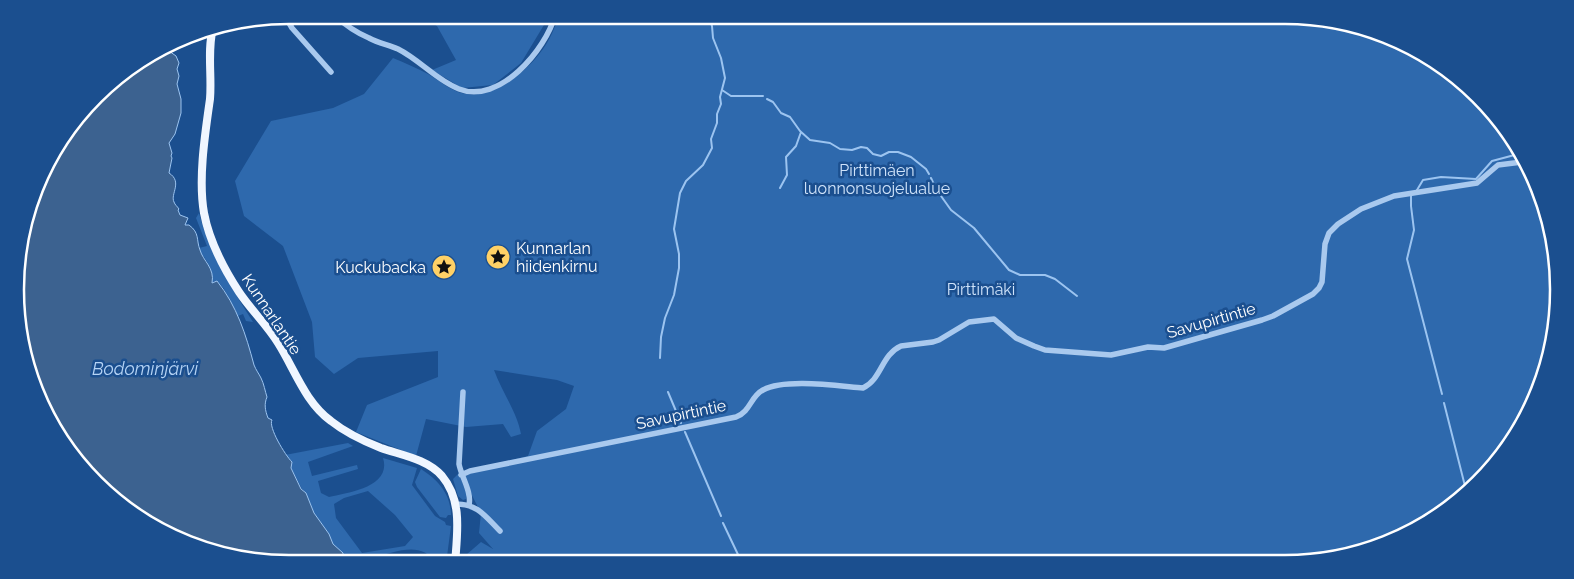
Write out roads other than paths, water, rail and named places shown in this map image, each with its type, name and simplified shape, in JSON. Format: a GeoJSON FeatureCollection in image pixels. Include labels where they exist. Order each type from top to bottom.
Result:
{"type":"FeatureCollection","features":[{"type":"Feature","properties":{"kind":"main road","name":"Kunnarlantie"},"geometry":{"type":"LineString","coordinates":[[211,36],[211,86],[206,125],[202,194],[208,228],[228,273],[249,306],[277,342],[305,392],[320,412],[339,427],[362,440],[428,465],[445,481],[456,504],[458,523],[456,555]]}},
{"type":"Feature","properties":{"kind":"street"},"geometry":{"type":"LineString","coordinates":[[290,24],[330,72]]}},
{"type":"Feature","properties":{"kind":"street"},"geometry":{"type":"LineString","coordinates":[[346,24],[368,38],[399,50],[444,82],[460,90],[479,92],[495,89],[523,66],[539,48],[553,24]]}},
{"type":"Feature","properties":{"kind":"street","name":"Savupirtintie"},"geometry":{"type":"LineString","coordinates":[[461,475],[470,471],[736,417],[743,414],[759,392],[782,384],[864,388],[875,378],[890,353],[896,348],[939,340],[969,322],[994,320],[1016,338],[1045,350],[1111,355],[1148,347],[1164,348],[1262,320],[1306,298],[1319,288],[1322,282],[1325,244],[1329,233],[1338,224],[1361,209],[1394,196],[1477,183],[1498,165],[1518,163]]}},
{"type":"Feature","properties":{"kind":"street"},"geometry":{"type":"LineString","coordinates":[[463,392],[459,464],[470,498],[469,505]]}},
{"type":"Feature","properties":{"kind":"street"},"geometry":{"type":"LineString","coordinates":[[456,504],[469,505],[478,509],[500,531]]}},
{"type":"Feature","properties":{"kind":"water","name":"Bodominjärvi"},"geometry":{"type":"Polygon","coordinates":[[[170,52],[176,56],[179,63],[177,84],[181,99],[181,113],[175,134],[169,143],[172,158],[169,173],[176,184],[173,199],[175,205],[179,209],[180,215],[188,218],[185,225],[189,225],[196,234],[202,254],[212,273],[212,283],[217,281],[235,311],[244,332],[254,365],[264,385],[267,397],[266,412],[268,418],[272,420],[272,429],[292,462],[291,468],[301,489],[306,493],[314,513],[329,534],[333,544],[343,555],[272,555],[238,550],[204,541],[157,520],[114,489],[90,465],[59,422],[38,375],[26,324],[24,272],[33,221],[44,188],[59,157],[90,114],[128,79],[170,52]]]}},
{"type":"Feature","properties":{"kind":"waterway"},"geometry":{"type":"LineString","coordinates":[[660,358],[661,337],[665,318],[674,295],[679,268],[679,254],[674,229],[680,193],[686,181],[703,165],[712,148],[711,139],[717,123],[717,114],[721,104],[720,97],[725,78],[721,58],[713,38],[711,24]]}},
{"type":"Feature","properties":{"kind":"waterway"},"geometry":{"type":"LineString","coordinates":[[722,90],[731,96],[763,96]]}},
{"type":"Feature","properties":{"kind":"waterway"},"geometry":{"type":"LineString","coordinates":[[767,99],[773,102],[781,113],[790,117],[800,131],[810,140],[830,143],[840,149],[867,148],[873,154],[881,156],[889,152],[898,152],[911,157],[926,169],[929,174]]}},
{"type":"Feature","properties":{"kind":"waterway"},"geometry":{"type":"LineString","coordinates":[[780,188],[787,175],[786,157],[796,146],[801,132]]}},
{"type":"Feature","properties":{"kind":"waterway"},"geometry":{"type":"LineString","coordinates":[[1417,190],[1423,180],[1441,177],[1476,179],[1492,161],[1514,155]]}},
{"type":"Feature","properties":{"kind":"waterway"},"geometry":{"type":"LineString","coordinates":[[931,178],[936,189],[951,210],[974,228],[1009,270],[1020,275],[1045,275],[1055,279],[1077,296]]}},
{"type":"Feature","properties":{"kind":"waterway"},"geometry":{"type":"LineString","coordinates":[[1411,196],[1414,230],[1407,259],[1442,394]]}},
{"type":"Feature","properties":{"kind":"waterway"},"geometry":{"type":"LineString","coordinates":[[668,392],[681,423]]}},
{"type":"Feature","properties":{"kind":"waterway"},"geometry":{"type":"LineString","coordinates":[[1444,403],[1465,484]]}},
{"type":"Feature","properties":{"kind":"waterway"},"geometry":{"type":"LineString","coordinates":[[685,432],[721,516]]}},
{"type":"Feature","properties":{"kind":"waterway"},"geometry":{"type":"LineString","coordinates":[[723,523],[738,555]]}},
{"type":"Feature","properties":{"kind":"place","name":"Kunnarlan hiidenkirnu"},"geometry":{"type":"Point","coordinates":[498,257]}},
{"type":"Feature","properties":{"kind":"place","name":"Kuckubacka"},"geometry":{"type":"Point","coordinates":[444,267]}},
{"type":"Feature","properties":{"kind":"park label","name":"Pirttimäen luonnonsuojelualue"},"geometry":{"type":"Point","coordinates":[877,179]}},
{"type":"Feature","properties":{"kind":"park label","name":"Pirttimäki"},"geometry":{"type":"Point","coordinates":[981,289]}}]}
